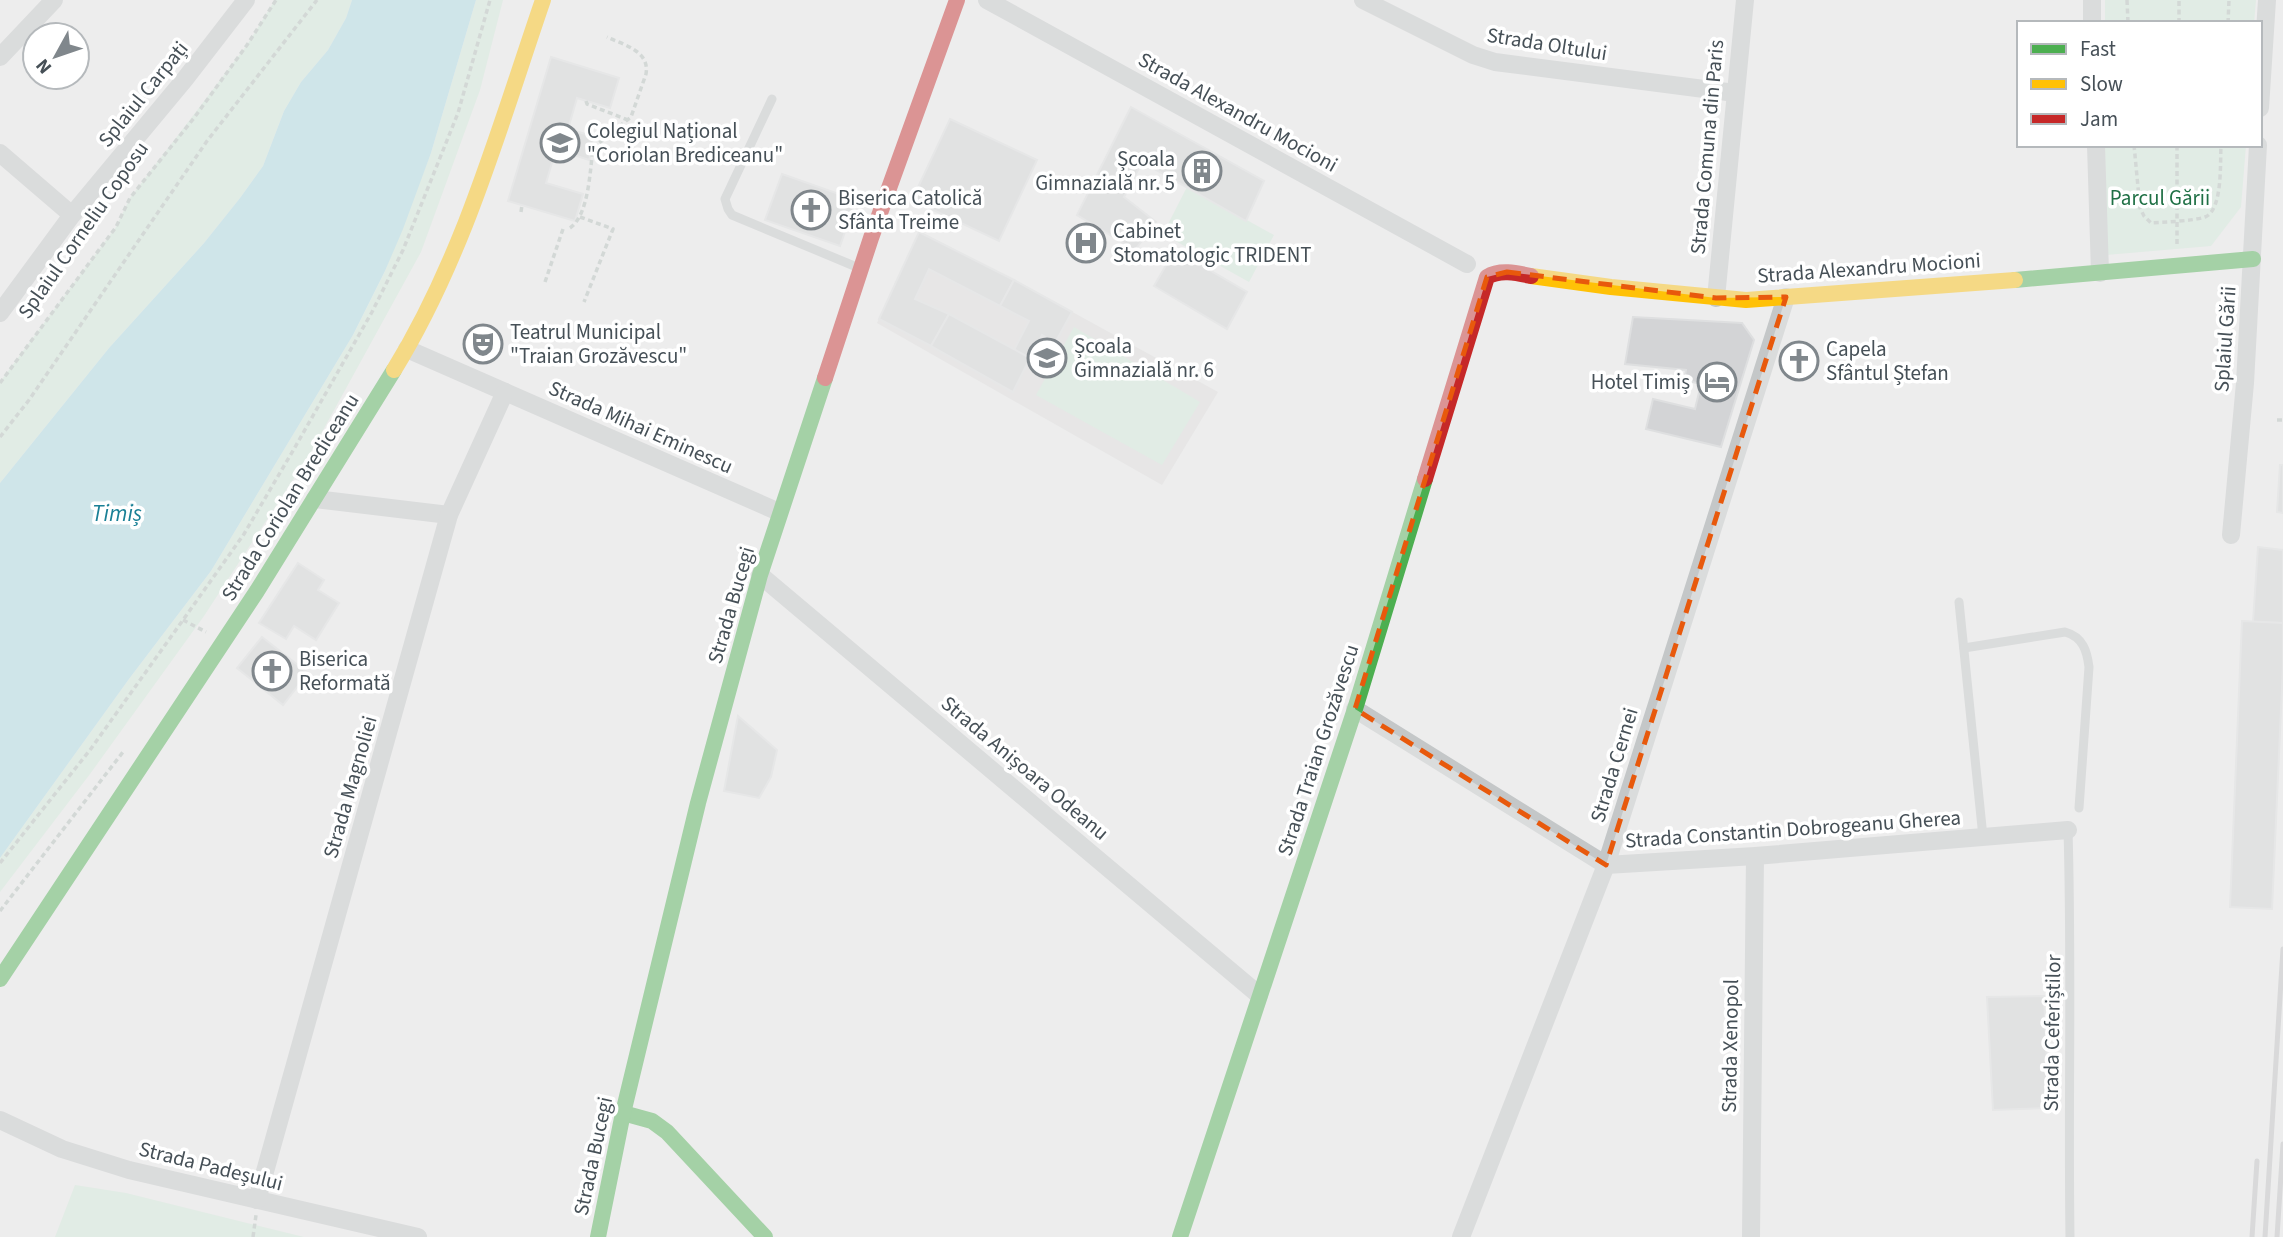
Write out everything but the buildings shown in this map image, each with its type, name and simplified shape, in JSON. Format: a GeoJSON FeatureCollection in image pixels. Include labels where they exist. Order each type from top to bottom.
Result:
{"type":"FeatureCollection","features":[{"type":"Feature","properties":{"kind":"street"},"geometry":{"type":"LineString","coordinates":[[0,57],[54,0]]}},
{"type":"Feature","properties":{"kind":"street","name":"Splaiul Carpați"},"geometry":{"type":"LineString","coordinates":[[72,215],[185,79],[246,0]]}},
{"type":"Feature","properties":{"kind":"street","name":"Strada Coriolan Brediceanu"},"geometry":{"type":"LineString","coordinates":[[0,979],[257,591],[407,349],[439,287],[471,212],[543,0]]}},
{"type":"Feature","properties":{"kind":"street","name":"Strada Bucegi"},"geometry":{"type":"LineString","coordinates":[[598,1237],[623,1113],[698,803],[760,575],[861,268],[957,0]]}},
{"type":"Feature","properties":{"kind":"street","name":"Strada Alexandru Mocioni"},"geometry":{"type":"LineString","coordinates":[[987,0],[1467,264]]}},
{"type":"Feature","properties":{"kind":"street","name":"Strada Oltului"},"geometry":{"type":"LineString","coordinates":[[1363,0],[1473,55],[1496,62],[1735,93]]}},
{"type":"Feature","properties":{"kind":"street","name":"Strada Comuna din Paris"},"geometry":{"type":"LineString","coordinates":[[1716,298],[1745,0]]}},
{"type":"Feature","properties":{"kind":"street"},"geometry":{"type":"LineString","coordinates":[[2092,0],[2092,21]]}},
{"type":"Feature","properties":{"kind":"street"},"geometry":{"type":"LineString","coordinates":[[2262,77],[2267,0]]}},
{"type":"Feature","properties":{"kind":"street"},"geometry":{"type":"LineString","coordinates":[[2096,147],[2100,273]]}},
{"type":"Feature","properties":{"kind":"street","name":"Splaiul Gării"},"geometry":{"type":"LineString","coordinates":[[2231,534],[2245,383],[2258,147]]}},
{"type":"Feature","properties":{"kind":"street"},"geometry":{"type":"LineString","coordinates":[[0,153],[72,215]]}},
{"type":"Feature","properties":{"kind":"street","name":"Splaiul Corneliu Coposu"},"geometry":{"type":"LineString","coordinates":[[0,313],[72,215]]}},
{"type":"Feature","properties":{"kind":"street","name":"Strada Alexandru Mocioni"},"geometry":{"type":"LineString","coordinates":[[1490,274],[1498,271],[1611,288],[1746,300],[2253,259]]}},
{"type":"Feature","properties":{"kind":"street","name":"Strada Traian Grozăvescu"},"geometry":{"type":"LineString","coordinates":[[1180,1237],[1355,709],[1490,274]]}},
{"type":"Feature","properties":{"kind":"street","name":"Strada Cernei"},"geometry":{"type":"LineString","coordinates":[[1461,1237],[1606,865],[1786,298]]}},
{"type":"Feature","properties":{"kind":"street","name":"Strada Mihai Eminescu"},"geometry":{"type":"LineString","coordinates":[[407,349],[779,512]]}},
{"type":"Feature","properties":{"kind":"street","name":"Strada Magnoliei"},"geometry":{"type":"LineString","coordinates":[[257,1200],[449,514],[505,392]]}},
{"type":"Feature","properties":{"kind":"street"},"geometry":{"type":"LineString","coordinates":[[315,499],[449,514]]}},
{"type":"Feature","properties":{"kind":"street","name":"Strada Anișoara Odeanu"},"geometry":{"type":"LineString","coordinates":[[760,575],[1259,995]]}},
{"type":"Feature","properties":{"kind":"street","name":"Strada Constantin Dobrogeanu Gherea"},"geometry":{"type":"LineString","coordinates":[[1355,709],[1606,865],[1755,856],[2068,830]]}},
{"type":"Feature","properties":{"kind":"street","name":"Strada Xenopol"},"geometry":{"type":"LineString","coordinates":[[1751,1237],[1755,856]]}},
{"type":"Feature","properties":{"kind":"street"},"geometry":{"type":"LineString","coordinates":[[623,1113],[652,1121],[667,1132],[765,1237]]}},
{"type":"Feature","properties":{"kind":"street","name":"Strada Padeșului"},"geometry":{"type":"LineString","coordinates":[[0,1120],[76,1153],[129,1170],[418,1237]]}},
{"type":"Feature","properties":{"kind":"lane"},"geometry":{"type":"LineString","coordinates":[[772,99],[726,199],[728,209],[732,215],[861,268]]}},
{"type":"Feature","properties":{"kind":"lane"},"geometry":{"type":"LineString","coordinates":[[1959,602],[1983,837]]}},
{"type":"Feature","properties":{"kind":"lane"},"geometry":{"type":"LineString","coordinates":[[1964,648],[2065,632],[2077,637],[2084,645],[2089,667],[2079,808]]}},
{"type":"Feature","properties":{"kind":"lane","name":"Strada Ceferiștilor"},"geometry":{"type":"LineString","coordinates":[[2068,830],[2071,947],[2068,1106],[2070,1237]]}},
{"type":"Feature","properties":{"kind":"path","name":"Splaiul Corneliu Coposu"},"geometry":{"type":"LineString","coordinates":[[0,383],[117,227],[130,198],[247,46],[276,0]]}},
{"type":"Feature","properties":{"kind":"path"},"geometry":{"type":"LineString","coordinates":[[0,437],[29,400],[207,141],[317,0]]}},
{"type":"Feature","properties":{"kind":"path"},"geometry":{"type":"LineString","coordinates":[[0,863],[90,750],[244,534],[365,323],[403,250],[458,113],[490,0]]}},
{"type":"Feature","properties":{"kind":"path"},"geometry":{"type":"LineString","coordinates":[[2127,0],[2128,21]]}},
{"type":"Feature","properties":{"kind":"path"},"geometry":{"type":"LineString","coordinates":[[2179,0],[2179,21]]}},
{"type":"Feature","properties":{"kind":"path"},"geometry":{"type":"LineString","coordinates":[[2228,21],[2229,0]]}},
{"type":"Feature","properties":{"kind":"path"},"geometry":{"type":"LineString","coordinates":[[570,228],[577,224],[593,148],[631,117],[647,67],[638,52],[607,37]]}},
{"type":"Feature","properties":{"kind":"path"},"geometry":{"type":"LineString","coordinates":[[586,101],[587,104],[628,120]]}},
{"type":"Feature","properties":{"kind":"path"},"geometry":{"type":"LineString","coordinates":[[2134,147],[2140,208],[2151,223],[2206,217],[2214,210],[2218,199],[2221,147]]}},
{"type":"Feature","properties":{"kind":"path"},"geometry":{"type":"LineString","coordinates":[[2176,244],[2177,147]]}},
{"type":"Feature","properties":{"kind":"path"},"geometry":{"type":"LineString","coordinates":[[521,212],[522,205]]}},
{"type":"Feature","properties":{"kind":"path"},"geometry":{"type":"LineString","coordinates":[[579,216],[613,229],[584,302]]}},
{"type":"Feature","properties":{"kind":"path"},"geometry":{"type":"LineString","coordinates":[[545,282],[564,226]]}},
{"type":"Feature","properties":{"kind":"path"},"geometry":{"type":"LineString","coordinates":[[2277,420],[2283,420]]}},
{"type":"Feature","properties":{"kind":"path"},"geometry":{"type":"LineString","coordinates":[[183,620],[193,625]]}},
{"type":"Feature","properties":{"kind":"highlighted area"},"geometry":{"type":"Polygon","coordinates":[[[1507,272],[1716,298],[1786,297],[1606,865],[1355,709],[1487,277],[1507,272]]]}},
{"type":"Feature","properties":{"kind":"shaded area","name":"Școala Gimnazială nr. 6"},"geometry":{"type":"Polygon","coordinates":[[[919,232],[1014,280],[1218,392],[1162,485],[877,323],[919,232]]]}},
{"type":"Feature","properties":{"kind":"green space"},"geometry":{"type":"Polygon","coordinates":[[[275,0],[352,0],[346,18],[328,50],[301,82],[284,111],[263,166],[240,198],[204,243],[109,348],[0,483],[0,382],[116,227],[130,198],[247,45],[275,0]]]}},
{"type":"Feature","properties":{"kind":"green space"},"geometry":{"type":"Polygon","coordinates":[[[476,0],[503,0],[480,90],[421,252],[311,452],[204,616],[90,774],[0,892],[0,858],[211,571],[353,335],[385,271],[431,153],[476,0]]]}},
{"type":"Feature","properties":{"kind":"green space"},"geometry":{"type":"Polygon","coordinates":[[[2105,0],[2256,0],[2254,21],[2105,21],[2105,0]]]}},
{"type":"Feature","properties":{"kind":"green space","name":"Parcul Gării"},"geometry":{"type":"Polygon","coordinates":[[[2105,147],[2246,147],[2241,207],[2211,246],[2106,255],[2105,147]]]}},
{"type":"Feature","properties":{"kind":"green space"},"geometry":{"type":"Polygon","coordinates":[[[1187,187],[1274,235],[1249,282],[1163,234],[1187,187]]]}},
{"type":"Feature","properties":{"kind":"green space"},"geometry":{"type":"Polygon","coordinates":[[[1074,327],[1200,402],[1162,465],[1036,395],[1074,327]]]}},
{"type":"Feature","properties":{"kind":"green space"},"geometry":{"type":"Polygon","coordinates":[[[75,1185],[126,1193],[304,1237],[55,1237],[75,1185]]]}},
{"type":"Feature","properties":{"kind":"water","name":"Timiș"},"geometry":{"type":"Polygon","coordinates":[[[352,0],[476,0],[431,153],[403,229],[353,335],[211,571],[0,858],[0,483],[109,348],[204,243],[240,198],[263,166],[284,111],[301,82],[328,50],[346,18],[352,0]]]}},
{"type":"Feature","properties":{"kind":"railway"},"geometry":{"type":"LineString","coordinates":[[2265,1237],[2283,949]]}},
{"type":"Feature","properties":{"kind":"railway"},"geometry":{"type":"LineString","coordinates":[[2277,1237],[2283,1144]]}},
{"type":"Feature","properties":{"kind":"railway"},"geometry":{"type":"LineString","coordinates":[[2252,1237],[2257,1161]]}},
{"type":"Feature","properties":{"kind":"traffic: fast"},"geometry":{"type":"LineString","coordinates":[[2015,280],[2253,259]]}},
{"type":"Feature","properties":{"kind":"traffic: fast"},"geometry":{"type":"LineString","coordinates":[[0,979],[257,591],[394,370]]}},
{"type":"Feature","properties":{"kind":"traffic: fast"},"geometry":{"type":"LineString","coordinates":[[598,1237],[623,1113],[698,803],[760,575],[825,378]]}},
{"type":"Feature","properties":{"kind":"traffic: fast"},"geometry":{"type":"LineString","coordinates":[[1180,1237],[1355,709],[1425,479]]}},
{"type":"Feature","properties":{"kind":"traffic: fast"},"geometry":{"type":"LineString","coordinates":[[623,1113],[652,1121],[667,1132],[765,1237]]}},
{"type":"Feature","properties":{"kind":"traffic: slow"},"geometry":{"type":"LineString","coordinates":[[394,370],[419,326],[461,236],[543,0]]}},
{"type":"Feature","properties":{"kind":"traffic: slow"},"geometry":{"type":"LineString","coordinates":[[1531,276],[1746,300],[2015,280]]}},
{"type":"Feature","properties":{"kind":"traffic: jam"},"geometry":{"type":"LineString","coordinates":[[825,378],[871,238],[957,0]]}},
{"type":"Feature","properties":{"kind":"traffic: jam"},"geometry":{"type":"LineString","coordinates":[[1425,479],[1487,277],[1503,272],[1531,276]]}},
{"type":"Feature","properties":{"kind":"place","name":"Colegiul Național \"Coriolan Brediceanu\""},"geometry":{"type":"Point","coordinates":[560,143]}},
{"type":"Feature","properties":{"kind":"place","name":"Școala Gimnazială nr. 5"},"geometry":{"type":"Point","coordinates":[1202,171]}},
{"type":"Feature","properties":{"kind":"place","name":"Biserica Catolică Sfânta Treime"},"geometry":{"type":"Point","coordinates":[811,210]}},
{"type":"Feature","properties":{"kind":"place","name":"Cabinet Stomatologic TRIDENT"},"geometry":{"type":"Point","coordinates":[1086,243]}},
{"type":"Feature","properties":{"kind":"place","name":"Teatrul Municipal \"Traian Grozăvescu\""},"geometry":{"type":"Point","coordinates":[483,344]}},
{"type":"Feature","properties":{"kind":"place","name":"Școala Gimnazială nr. 6"},"geometry":{"type":"Point","coordinates":[1047,358]}},
{"type":"Feature","properties":{"kind":"place","name":"Capela Sfântul Ștefan"},"geometry":{"type":"Point","coordinates":[1799,361]}},
{"type":"Feature","properties":{"kind":"place","name":"Hotel Timiș"},"geometry":{"type":"Point","coordinates":[1717,382]}},
{"type":"Feature","properties":{"kind":"place","name":"Biserica Reformată"},"geometry":{"type":"Point","coordinates":[272,671]}}]}
